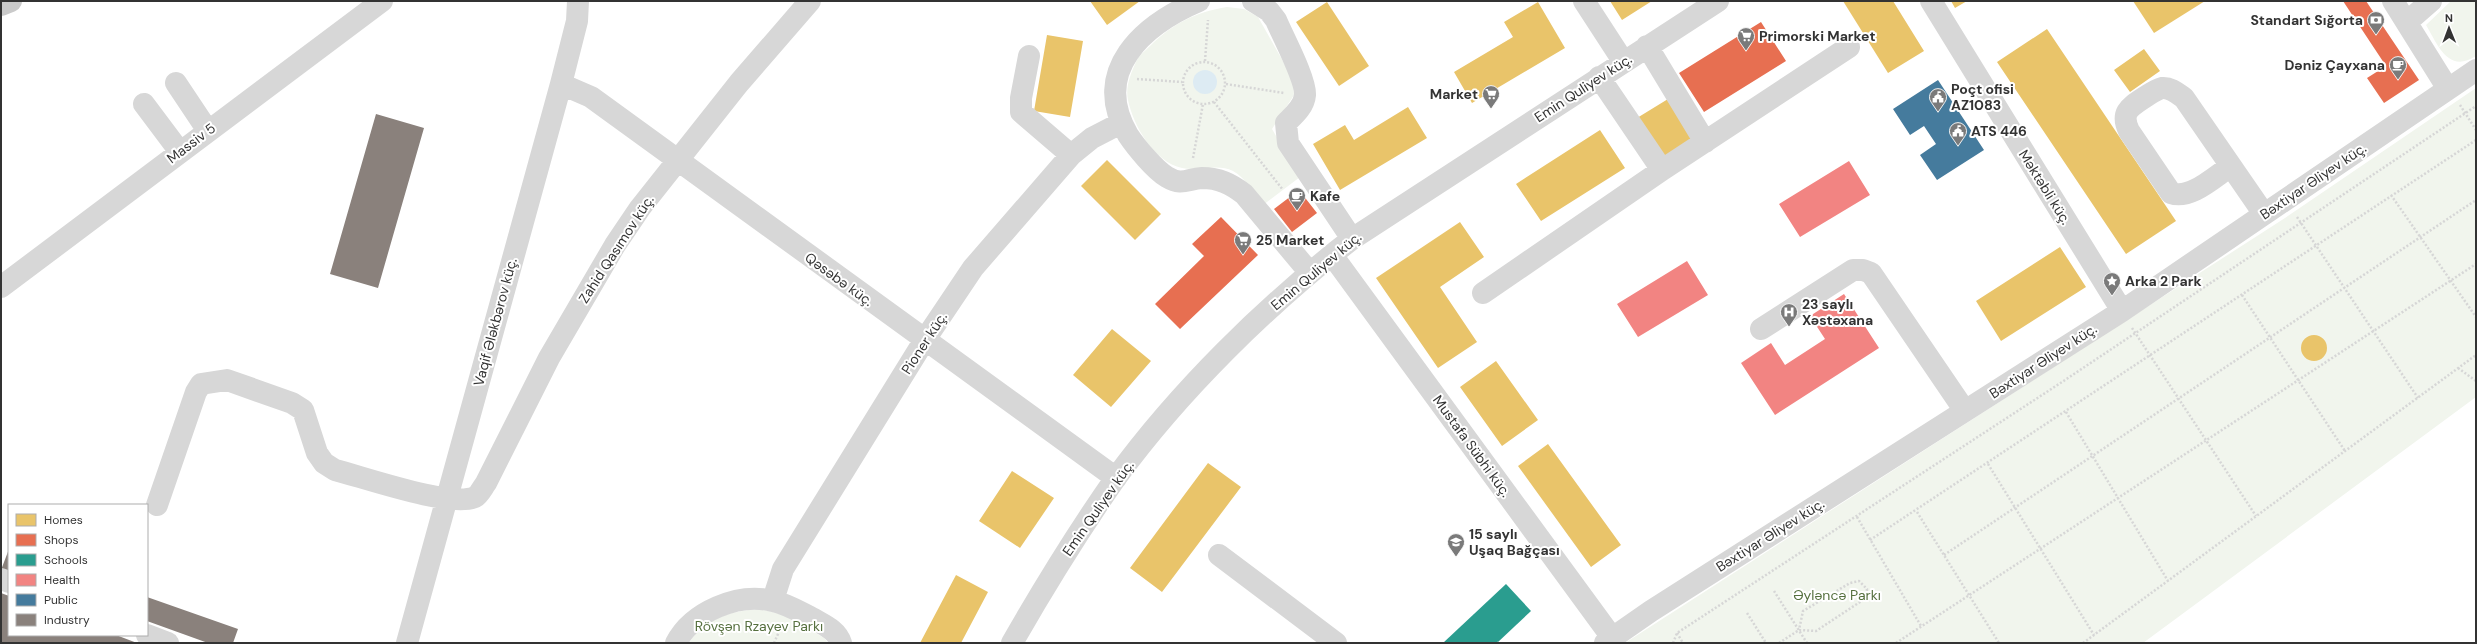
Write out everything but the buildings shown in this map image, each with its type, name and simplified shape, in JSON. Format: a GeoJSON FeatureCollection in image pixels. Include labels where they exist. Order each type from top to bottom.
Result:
{"type":"FeatureCollection","features":[{"type":"Feature","properties":{"kind":"main road"},"geometry":{"type":"LineString","coordinates":[[1,5],[11,1]]}},
{"type":"Feature","properties":{"kind":"street","name":"Massiv 5"},"geometry":{"type":"LineString","coordinates":[[1,287],[208,130],[382,1]]}},
{"type":"Feature","properties":{"kind":"street","name":"Vaqif Ələkbərov küç."},"geometry":{"type":"LineString","coordinates":[[407,643],[561,84],[577,21],[578,1]]}},
{"type":"Feature","properties":{"kind":"street","name":"Zahid Qasımov küç."},"geometry":{"type":"LineString","coordinates":[[156,505],[196,392],[201,384],[227,380],[292,403],[302,410],[317,453],[324,463],[335,470],[446,499],[465,500],[476,496],[486,483],[549,358],[588,290],[640,208],[739,83],[810,1]]}},
{"type":"Feature","properties":{"kind":"street"},"geometry":{"type":"LineString","coordinates":[[1584,1],[1623,61]]}},
{"type":"Feature","properties":{"kind":"street","name":"Emin Quliyev küç."},"geometry":{"type":"LineString","coordinates":[[1012,643],[1052,574],[1116,478],[1170,412],[1217,361],[1310,273],[1352,238],[1623,61],[1718,1]]}},
{"type":"Feature","properties":{"kind":"street","name":"Məktəbli küç."},"geometry":{"type":"LineString","coordinates":[[1931,1],[2122,311]]}},
{"type":"Feature","properties":{"kind":"street"},"geometry":{"type":"LineString","coordinates":[[2393,1],[2448,88]]}},
{"type":"Feature","properties":{"kind":"street"},"geometry":{"type":"LineString","coordinates":[[2407,22],[2431,1]]}},
{"type":"Feature","properties":{"kind":"street"},"geometry":{"type":"LineString","coordinates":[[1268,4],[1304,84],[1305,96],[1300,108],[1286,124],[1288,144],[1352,238]]}},
{"type":"Feature","properties":{"kind":"street"},"geometry":{"type":"LineString","coordinates":[[1203,9],[1177,10],[1152,27],[1130,48],[1124,59],[1116,82],[1116,98],[1122,123],[1134,144],[1166,176],[1179,183],[1202,178],[1218,180],[1231,184],[1244,194],[1310,273]]}},
{"type":"Feature","properties":{"kind":"street"},"geometry":{"type":"LineString","coordinates":[[1647,46],[1705,142]]}},
{"type":"Feature","properties":{"kind":"street"},"geometry":{"type":"LineString","coordinates":[[1483,293],[1662,170],[1849,47]]}},
{"type":"Feature","properties":{"kind":"street"},"geometry":{"type":"LineString","coordinates":[[1029,56],[1021,98],[1022,112],[1071,155]]}},
{"type":"Feature","properties":{"kind":"street","name":"Bəxtiyar Əliyev küç."},"geometry":{"type":"LineString","coordinates":[[1611,641],[2122,311],[2476,70]]}},
{"type":"Feature","properties":{"kind":"street"},"geometry":{"type":"LineString","coordinates":[[1599,77],[1662,170]]}},
{"type":"Feature","properties":{"kind":"street"},"geometry":{"type":"LineString","coordinates":[[176,83],[208,130]]}},
{"type":"Feature","properties":{"kind":"street","name":"Qəsəbə küç."},"geometry":{"type":"LineString","coordinates":[[561,84],[591,97],[924,341],[1116,478]]}},
{"type":"Feature","properties":{"kind":"street"},"geometry":{"type":"LineString","coordinates":[[2231,166],[2188,194],[2179,196],[2172,193],[2129,131],[2125,123],[2126,114],[2130,108],[2152,92],[2162,88],[2174,90],[2184,98],[2231,166],[2264,214]]}},
{"type":"Feature","properties":{"kind":"street"},"geometry":{"type":"LineString","coordinates":[[144,104],[180,152]]}},
{"type":"Feature","properties":{"kind":"street","name":"Pioner küç."},"geometry":{"type":"LineString","coordinates":[[772,600],[783,569],[924,341],[973,268],[1071,155],[1092,138],[1122,123]]}},
{"type":"Feature","properties":{"kind":"street","name":"Mustafa Sübhi küç."},"geometry":{"type":"LineString","coordinates":[[1332,255],[1611,641]]}},
{"type":"Feature","properties":{"kind":"street"},"geometry":{"type":"LineString","coordinates":[[1761,329],[1853,270],[1863,270],[1871,273],[1965,411]]}},
{"type":"Feature","properties":{"kind":"street"},"geometry":{"type":"LineString","coordinates":[[1219,555],[1336,643]]}},
{"type":"Feature","properties":{"kind":"street"},"geometry":{"type":"LineString","coordinates":[[676,643],[686,627],[714,608],[757,599],[772,600],[789,606],[830,628],[839,637],[842,643]]}},
{"type":"Feature","properties":{"kind":"street"},"geometry":{"type":"LineString","coordinates":[[148,635],[168,643]]}},
{"type":"Feature","properties":{"kind":"path"},"geometry":{"type":"LineString","coordinates":[[1203,9],[1205,61]]}},
{"type":"Feature","properties":{"kind":"path"},"geometry":{"type":"LineString","coordinates":[[1205,61],[1216,64],[1223,73],[1226,84],[1222,94],[1214,102],[1203,104],[1192,101],[1185,92],[1182,82],[1186,71],[1190,67],[1194,64],[1205,61]]}},
{"type":"Feature","properties":{"kind":"path"},"geometry":{"type":"LineString","coordinates":[[1129,79],[1182,82]]}},
{"type":"Feature","properties":{"kind":"path"},"geometry":{"type":"LineString","coordinates":[[1226,84],[1286,94]]}},
{"type":"Feature","properties":{"kind":"path"},"geometry":{"type":"LineString","coordinates":[[2448,88],[2476,130]]}},
{"type":"Feature","properties":{"kind":"path"},"geometry":{"type":"LineString","coordinates":[[1214,102],[1283,190]]}},
{"type":"Feature","properties":{"kind":"path"},"geometry":{"type":"LineString","coordinates":[[1192,162],[1203,104]]}},
{"type":"Feature","properties":{"kind":"path"},"geometry":{"type":"LineString","coordinates":[[1673,643],[1677,633],[1857,517],[2136,333],[2476,106]]}},
{"type":"Feature","properties":{"kind":"path"},"geometry":{"type":"LineString","coordinates":[[1870,540],[1917,512],[2391,195],[2476,140]]}},
{"type":"Feature","properties":{"kind":"path"},"geometry":{"type":"LineString","coordinates":[[2391,195],[2476,317]]}},
{"type":"Feature","properties":{"kind":"path"},"geometry":{"type":"LineString","coordinates":[[2285,200],[2418,398]]}},
{"type":"Feature","properties":{"kind":"path"},"geometry":{"type":"LineString","coordinates":[[1944,555],[2179,399],[2344,286],[2476,200]]}},
{"type":"Feature","properties":{"kind":"path"},"geometry":{"type":"LineString","coordinates":[[1896,643],[2476,264]]}},
{"type":"Feature","properties":{"kind":"path"},"geometry":{"type":"LineString","coordinates":[[2242,295],[2345,451]]}},
{"type":"Feature","properties":{"kind":"path"},"geometry":{"type":"LineString","coordinates":[[2122,311],[2256,516]]}},
{"type":"Feature","properties":{"kind":"path"},"geometry":{"type":"LineString","coordinates":[[2083,643],[2476,355]]}},
{"type":"Feature","properties":{"kind":"path"},"geometry":{"type":"LineString","coordinates":[[2458,368],[2476,382]]}},
{"type":"Feature","properties":{"kind":"path"},"geometry":{"type":"LineString","coordinates":[[2066,412],[2168,581]]}},
{"type":"Feature","properties":{"kind":"path"},"geometry":{"type":"LineString","coordinates":[[1988,464],[2094,635]]}},
{"type":"Feature","properties":{"kind":"path"},"geometry":{"type":"LineString","coordinates":[[1917,512],[1999,643]]}},
{"type":"Feature","properties":{"kind":"path"},"geometry":{"type":"LineString","coordinates":[[1857,517],[1921,626]]}},
{"type":"Feature","properties":{"kind":"path"},"geometry":{"type":"LineString","coordinates":[[1779,643],[1799,630],[1816,631],[1866,598],[1867,589],[1860,580],[1850,583],[1803,612],[1799,630]]}},
{"type":"Feature","properties":{"kind":"path"},"geometry":{"type":"LineString","coordinates":[[1774,591],[1807,643]]}},
{"type":"Feature","properties":{"kind":"path"},"geometry":{"type":"LineString","coordinates":[[1747,613],[1766,643]]}},
{"type":"Feature","properties":{"kind":"path"},"geometry":{"type":"LineString","coordinates":[[774,643],[783,622]]}},
{"type":"Feature","properties":{"kind":"path"},"geometry":{"type":"LineString","coordinates":[[1677,633],[1683,643]]}},
{"type":"Feature","properties":{"kind":"green space"},"geometry":{"type":"Polygon","coordinates":[[[2451,1],[2476,1],[2476,56],[2466,61],[2458,62],[2445,55],[2426,25],[2451,1]]]}},
{"type":"Feature","properties":{"kind":"green space"},"geometry":{"type":"Polygon","coordinates":[[[1227,7],[1244,9],[1258,17],[1293,79],[1294,95],[1272,129],[1300,177],[1263,205],[1246,182],[1233,171],[1221,168],[1182,168],[1162,158],[1146,141],[1140,131],[1131,110],[1127,95],[1130,75],[1137,60],[1140,55],[1158,38],[1185,20],[1205,12],[1227,7]]]}},
{"type":"Feature","properties":{"kind":"green space","name":"Əyləncə Parkı"},"geometry":{"type":"Polygon","coordinates":[[[2476,88],[2476,397],[2143,643],[1625,643],[2285,218],[2476,88]]]}},
{"type":"Feature","properties":{"kind":"green space","name":"Rövşən Rzayev Parkı"},"geometry":{"type":"Polygon","coordinates":[[[759,609],[786,615],[824,638],[828,643],[689,643],[695,634],[703,627],[720,617],[738,612],[759,609]]]}},
{"type":"Feature","properties":{"kind":"shaded area"},"geometry":{"type":"Polygon","coordinates":[[[1205,70],[1214,73],[1217,82],[1214,91],[1205,94],[1196,91],[1193,82],[1196,73],[1205,70]]]}},
{"type":"Feature","properties":{"kind":"place","name":"Standart Sığorta"},"geometry":{"type":"Point","coordinates":[2376,35]}},
{"type":"Feature","properties":{"kind":"place","name":"Primorski Market"},"geometry":{"type":"Point","coordinates":[1746,51]}},
{"type":"Feature","properties":{"kind":"place","name":"Dəniz Çayxana"},"geometry":{"type":"Point","coordinates":[2398,80]}},
{"type":"Feature","properties":{"kind":"place","name":"Market"},"geometry":{"type":"Point","coordinates":[1491,109]}},
{"type":"Feature","properties":{"kind":"place","name":"Poçt ofisi AZ1083"},"geometry":{"type":"Point","coordinates":[1938,112]}},
{"type":"Feature","properties":{"kind":"place","name":"ATS 446"},"geometry":{"type":"Point","coordinates":[1958,146]}},
{"type":"Feature","properties":{"kind":"place","name":"Kafe"},"geometry":{"type":"Point","coordinates":[1297,211]}},
{"type":"Feature","properties":{"kind":"place","name":"25 Market"},"geometry":{"type":"Point","coordinates":[1243,255]}},
{"type":"Feature","properties":{"kind":"place","name":"Arka 2 Park"},"geometry":{"type":"Point","coordinates":[2112,296]}},
{"type":"Feature","properties":{"kind":"place","name":"23 saylı Xəstəxana"},"geometry":{"type":"Point","coordinates":[1789,327]}},
{"type":"Feature","properties":{"kind":"place","name":"15 saylı Uşaq Bağçası"},"geometry":{"type":"Point","coordinates":[1456,557]}}]}
